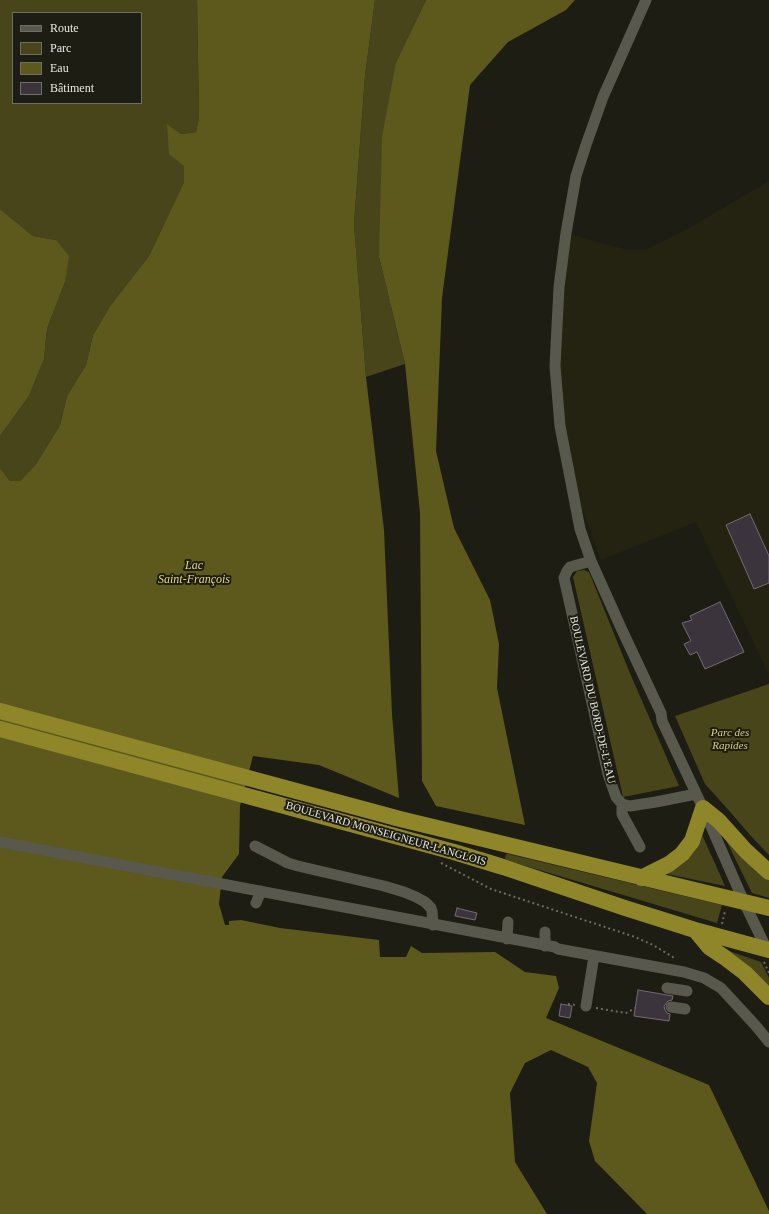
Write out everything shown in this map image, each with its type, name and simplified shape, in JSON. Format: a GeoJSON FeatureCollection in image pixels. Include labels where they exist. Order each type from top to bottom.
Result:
{"type":"FeatureCollection","features":[{"type":"Feature","properties":{"kind":"highway","name":"BOULEVARD MONSEIGNEUR-LANGLOIS"},"geometry":{"type":"LineString","coordinates":[[0,711],[393,818],[769,908]]}},
{"type":"Feature","properties":{"kind":"highway","name":"BOULEVARD MONSEIGNEUR-LANGLOIS"},"geometry":{"type":"LineString","coordinates":[[0,729],[471,857],[767,954]]}},
{"type":"Feature","properties":{"kind":"highway"},"geometry":{"type":"LineString","coordinates":[[699,801],[746,851],[769,872]]}},
{"type":"Feature","properties":{"kind":"highway"},"geometry":{"type":"LineString","coordinates":[[641,878],[669,864],[682,854],[692,841],[699,801]]}},
{"type":"Feature","properties":{"kind":"highway"},"geometry":{"type":"LineString","coordinates":[[695,930],[709,947],[740,969],[769,997]]}},
{"type":"Feature","properties":{"kind":"street"},"geometry":{"type":"LineString","coordinates":[[646,0],[603,98],[576,176],[566,233],[559,287],[554,366],[560,426],[580,529],[591,561],[661,713],[662,721],[767,954]]}},
{"type":"Feature","properties":{"kind":"street","name":"BOULEVARD DU BORD-DE-L'EAU"},"geometry":{"type":"LineString","coordinates":[[591,561],[570,567],[564,578],[608,774],[616,798],[623,804]]}},
{"type":"Feature","properties":{"kind":"street"},"geometry":{"type":"LineString","coordinates":[[640,847],[622,814],[623,804],[627,806],[699,801]]}},
{"type":"Feature","properties":{"kind":"street"},"geometry":{"type":"LineString","coordinates":[[0,842],[684,972],[709,980],[716,984],[726,993],[769,1042]]}},
{"type":"Feature","properties":{"kind":"street"},"geometry":{"type":"LineString","coordinates":[[255,846],[288,863],[384,886],[416,897],[425,902],[431,908],[433,925]]}},
{"type":"Feature","properties":{"kind":"street"},"geometry":{"type":"LineString","coordinates":[[256,903],[261,891]]}},
{"type":"Feature","properties":{"kind":"street"},"geometry":{"type":"LineString","coordinates":[[507,939],[508,922]]}},
{"type":"Feature","properties":{"kind":"street"},"geometry":{"type":"LineString","coordinates":[[545,932],[545,946]]}},
{"type":"Feature","properties":{"kind":"street"},"geometry":{"type":"LineString","coordinates":[[586,1006],[594,956]]}},
{"type":"Feature","properties":{"kind":"street"},"geometry":{"type":"LineString","coordinates":[[667,988],[687,991]]}},
{"type":"Feature","properties":{"kind":"street"},"geometry":{"type":"LineString","coordinates":[[671,1007],[685,1009]]}},
{"type":"Feature","properties":{"kind":"path"},"geometry":{"type":"LineString","coordinates":[[438,862],[497,892],[639,939],[663,951],[680,962]]}},
{"type":"Feature","properties":{"kind":"path"},"geometry":{"type":"LineString","coordinates":[[722,924],[726,907]]}},
{"type":"Feature","properties":{"kind":"path"},"geometry":{"type":"LineString","coordinates":[[767,954],[769,973]]}},
{"type":"Feature","properties":{"kind":"path"},"geometry":{"type":"LineString","coordinates":[[568,1004],[626,1012],[635,1008]]}},
{"type":"Feature","properties":{"kind":"shaded area"},"geometry":{"type":"Polygon","coordinates":[[[769,181],[769,675],[696,522],[601,560],[571,479],[555,366],[565,233],[628,250],[645,250],[689,228],[769,181]]]}},
{"type":"Feature","properties":{"kind":"green space"},"geometry":{"type":"Polygon","coordinates":[[[0,0],[197,0],[199,117],[196,132],[181,134],[168,125],[184,166],[184,182],[149,256],[110,306],[93,335],[86,365],[67,396],[60,425],[36,464],[20,481],[10,481],[0,468],[0,436],[29,396],[44,359],[47,329],[65,282],[56,240],[33,236],[0,209],[0,0]]]}},
{"type":"Feature","properties":{"kind":"green space"},"geometry":{"type":"Polygon","coordinates":[[[375,0],[426,0],[396,62],[379,257],[405,364],[366,377],[354,224],[365,76],[375,0]]]}},
{"type":"Feature","properties":{"kind":"green space"},"geometry":{"type":"Polygon","coordinates":[[[584,570],[589,572],[629,671],[679,786],[623,797],[573,577],[577,571],[584,570]]]}},
{"type":"Feature","properties":{"kind":"green space","name":"Parc des Rapides"},"geometry":{"type":"Polygon","coordinates":[[[769,684],[769,855],[705,784],[675,716],[769,684]]]}},
{"type":"Feature","properties":{"kind":"green space"},"geometry":{"type":"Polygon","coordinates":[[[700,830],[725,886],[662,873],[700,830]]]}},
{"type":"Feature","properties":{"kind":"green space"},"geometry":{"type":"Polygon","coordinates":[[[722,832],[769,878],[769,898],[752,893],[722,832]]]}},
{"type":"Feature","properties":{"kind":"green space"},"geometry":{"type":"Polygon","coordinates":[[[506,854],[722,905],[717,923],[506,860],[506,854]]]}},
{"type":"Feature","properties":{"kind":"green space"},"geometry":{"type":"Polygon","coordinates":[[[726,950],[761,962],[769,978],[769,990],[726,950]]]}},
{"type":"Feature","properties":{"kind":"water","name":"Lac Saint-François"},"geometry":{"type":"Polygon","coordinates":[[[197,0],[375,0],[365,76],[354,224],[366,377],[384,530],[392,714],[399,798],[319,765],[253,756],[240,806],[239,854],[222,877],[219,904],[225,925],[229,925],[229,921],[241,920],[280,928],[379,940],[380,957],[406,957],[411,946],[422,953],[495,952],[525,972],[556,976],[559,988],[546,1018],[709,1085],[769,1211],[769,1214],[647,1214],[595,1161],[589,1141],[597,1083],[588,1067],[551,1050],[525,1063],[510,1093],[515,1162],[547,1214],[0,1214],[0,468],[10,481],[20,481],[36,464],[60,425],[67,396],[86,365],[93,335],[110,306],[149,256],[184,182],[184,166],[169,154],[167,124],[181,134],[196,132],[199,117],[197,0]]]}},
{"type":"Feature","properties":{"kind":"water"},"geometry":{"type":"Polygon","coordinates":[[[426,0],[575,0],[566,10],[508,42],[470,85],[442,298],[436,451],[454,528],[490,600],[499,644],[497,688],[525,825],[436,806],[422,781],[420,513],[405,364],[379,257],[382,137],[396,62],[426,0]]]}},
{"type":"Feature","properties":{"kind":"water"},"geometry":{"type":"Polygon","coordinates":[[[0,209],[33,236],[56,240],[69,256],[65,282],[47,329],[44,359],[29,396],[0,436],[0,209]]]}},
{"type":"Feature","properties":{"kind":"building"},"geometry":{"type":"Polygon","coordinates":[[[750,514],[769,556],[769,583],[754,589],[726,525],[750,514]]]}},
{"type":"Feature","properties":{"kind":"building"},"geometry":{"type":"Polygon","coordinates":[[[720,602],[744,652],[705,669],[697,652],[690,655],[684,644],[691,641],[682,623],[692,620],[690,616],[720,602]]]}},
{"type":"Feature","properties":{"kind":"building"},"geometry":{"type":"Polygon","coordinates":[[[457,908],[477,913],[475,920],[455,916],[457,908]]]}},
{"type":"Feature","properties":{"kind":"building"},"geometry":{"type":"Polygon","coordinates":[[[638,990],[673,996],[672,1000],[668,1001],[664,1006],[667,1013],[670,1014],[669,1021],[634,1016],[638,990]]]}},
{"type":"Feature","properties":{"kind":"building"},"geometry":{"type":"Polygon","coordinates":[[[561,1004],[572,1006],[570,1018],[559,1016],[561,1004]]]}}]}
